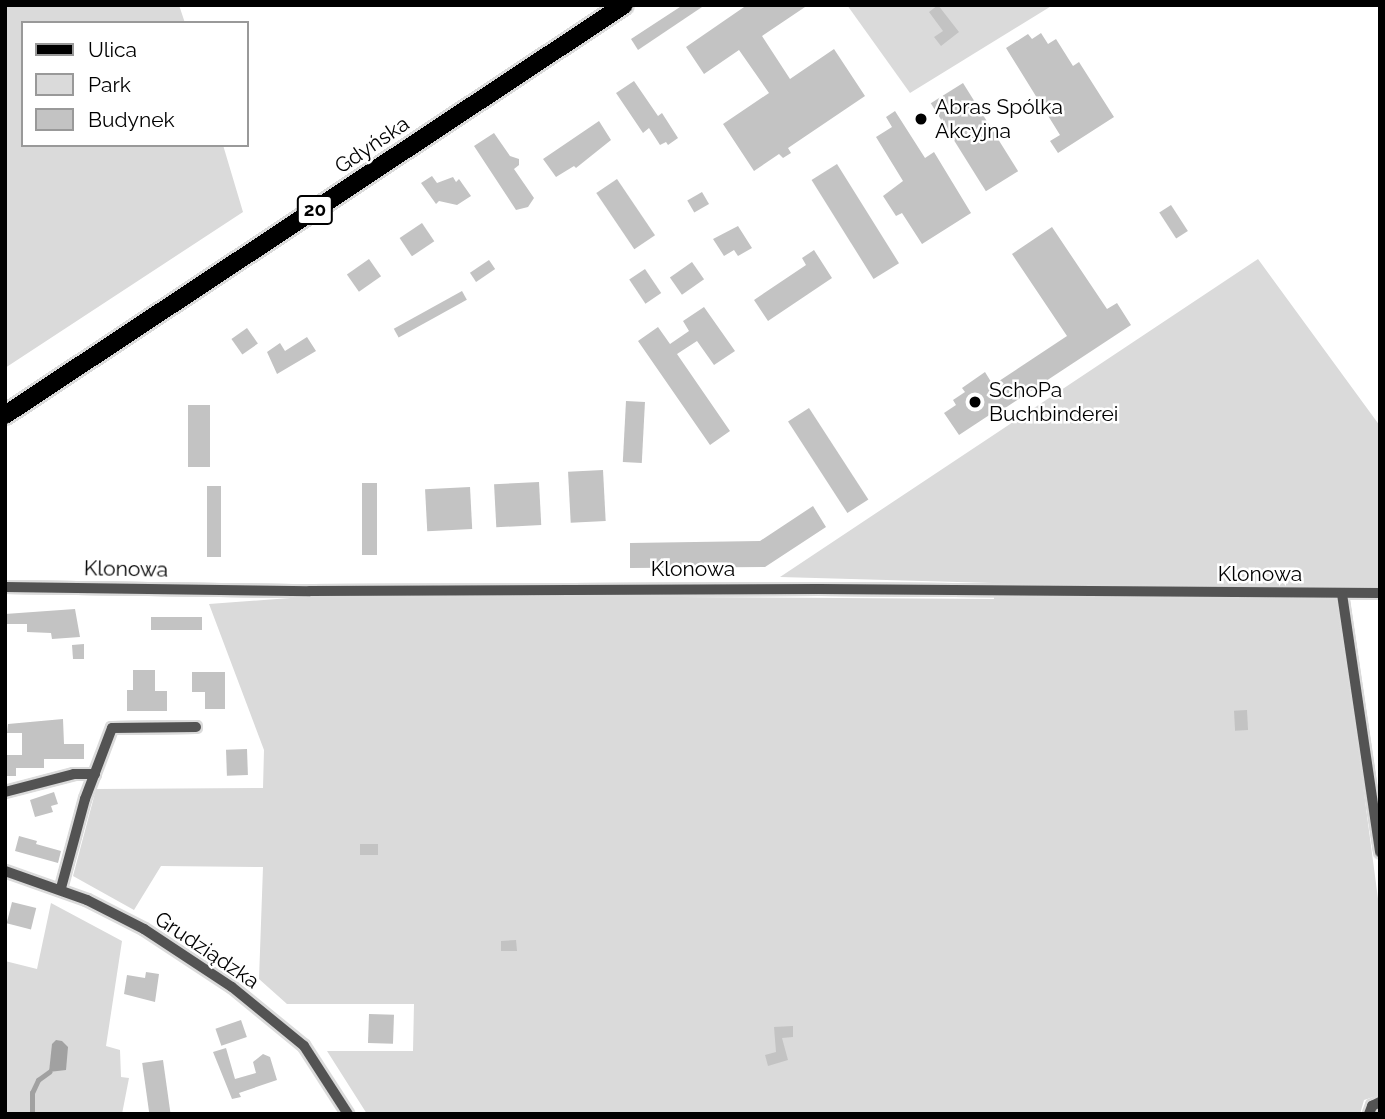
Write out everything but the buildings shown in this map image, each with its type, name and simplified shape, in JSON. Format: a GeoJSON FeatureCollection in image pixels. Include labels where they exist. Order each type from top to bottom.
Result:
{"type":"FeatureCollection","features":[{"type":"Feature","properties":{"kind":"main road","name":"Gdyńska"},"geometry":{"type":"LineString","coordinates":[[5,415],[624,5]]}},
{"type":"Feature","properties":{"kind":"street","name":"Klonowa"},"geometry":{"type":"LineString","coordinates":[[5,587],[1380,593]]}},
{"type":"Feature","properties":{"kind":"street"},"geometry":{"type":"LineString","coordinates":[[1342,594],[1380,852]]}},
{"type":"Feature","properties":{"kind":"street"},"geometry":{"type":"LineString","coordinates":[[61,888],[94,774],[112,728],[196,727]]}},
{"type":"Feature","properties":{"kind":"street"},"geometry":{"type":"LineString","coordinates":[[5,792],[74,774],[94,774]]}},
{"type":"Feature","properties":{"kind":"street","name":"Grudziądzka"},"geometry":{"type":"LineString","coordinates":[[5,871],[61,888],[144,929],[232,987],[304,1046],[348,1114]]}},
{"type":"Feature","properties":{"kind":"street"},"geometry":{"type":"LineString","coordinates":[[1369,1114],[1372,1106],[1380,1102]]}},
{"type":"Feature","properties":{"kind":"green space"},"geometry":{"type":"Polygon","coordinates":[[[5,5],[179,5],[184,21],[21,21],[21,147],[224,147],[243,212],[5,368],[5,5]]]}},
{"type":"Feature","properties":{"kind":"green space"},"geometry":{"type":"Polygon","coordinates":[[[847,5],[1053,5],[910,93],[847,5]]]}},
{"type":"Feature","properties":{"kind":"green space"},"geometry":{"type":"Polygon","coordinates":[[[1258,259],[1380,426],[1380,586],[1337,587],[1380,914],[1380,1095],[1364,1100],[1360,1114],[367,1114],[327,1051],[413,1051],[414,1004],[287,1004],[259,979],[263,867],[161,866],[134,910],[73,876],[96,789],[263,788],[264,750],[209,604],[330,595],[994,599],[993,583],[780,577],[1258,259]]]}},
{"type":"Feature","properties":{"kind":"green space"},"geometry":{"type":"Polygon","coordinates":[[[51,903],[122,941],[106,1046],[120,1050],[121,1077],[129,1078],[122,1114],[5,1114],[5,961],[37,969],[51,903]]]}},
{"type":"Feature","properties":{"kind":"shaded area"},"geometry":{"type":"Polygon","coordinates":[[[56,1040],[62,1041],[68,1047],[66,1070],[49,1072],[52,1044],[56,1040]]]}},
{"type":"Feature","properties":{"kind":"waterway"},"geometry":{"type":"LineString","coordinates":[[32,1114],[32,1093],[38,1080],[49,1072]]}},
{"type":"Feature","properties":{"kind":"place","name":"Abras Spólka Akcyjna"},"geometry":{"type":"Point","coordinates":[921,119]}},
{"type":"Feature","properties":{"kind":"place","name":"SchoPa Buchbinderei"},"geometry":{"type":"Point","coordinates":[975,402]}}]}
